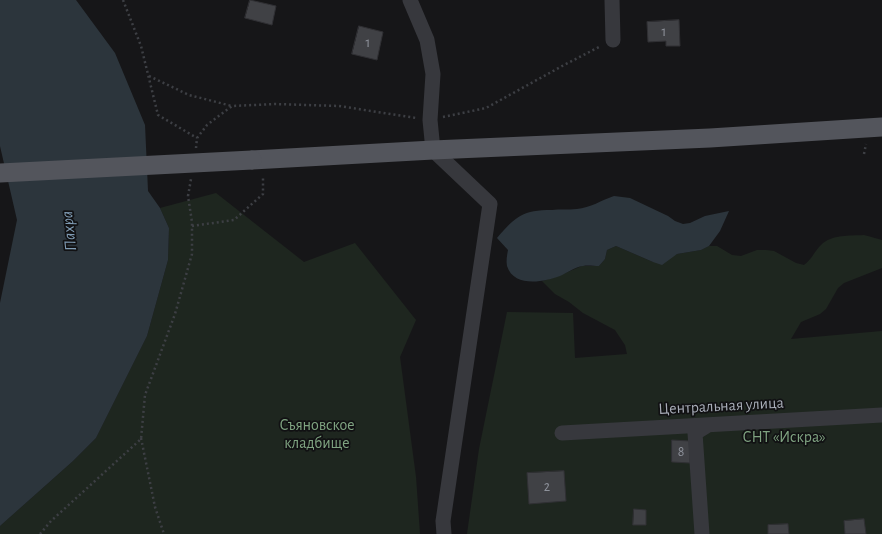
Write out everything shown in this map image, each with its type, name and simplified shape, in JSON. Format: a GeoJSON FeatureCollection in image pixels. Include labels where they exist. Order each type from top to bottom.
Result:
{"type":"FeatureCollection","features":[{"type":"Feature","properties":{"kind":"main road"},"geometry":{"type":"LineString","coordinates":[[0,173],[433,150],[702,139],[882,127]]}},
{"type":"Feature","properties":{"kind":"street"},"geometry":{"type":"LineString","coordinates":[[410,0],[427,40],[433,74],[430,120],[433,150],[490,204],[443,521],[444,534]]}},
{"type":"Feature","properties":{"kind":"street"},"geometry":{"type":"LineString","coordinates":[[612,0],[614,40]]}},
{"type":"Feature","properties":{"kind":"street","name":"Центральная улица"},"geometry":{"type":"LineString","coordinates":[[562,432],[882,415]]}},
{"type":"Feature","properties":{"kind":"street"},"geometry":{"type":"LineString","coordinates":[[702,534],[695,433],[708,425]]}},
{"type":"Feature","properties":{"kind":"path"},"geometry":{"type":"LineString","coordinates":[[123,0],[141,46],[158,115],[197,138]]}},
{"type":"Feature","properties":{"kind":"path"},"geometry":{"type":"LineString","coordinates":[[149,76],[189,95],[232,106],[275,104],[339,106],[430,120],[486,108],[564,65],[614,40]]}},
{"type":"Feature","properties":{"kind":"path"},"geometry":{"type":"LineString","coordinates":[[195,152],[197,138],[207,125],[232,106]]}},
{"type":"Feature","properties":{"kind":"path"},"geometry":{"type":"LineString","coordinates":[[164,534],[155,507],[141,437],[145,395],[175,314],[192,254],[192,226],[188,196],[192,174]]}},
{"type":"Feature","properties":{"kind":"path"},"geometry":{"type":"LineString","coordinates":[[192,226],[234,220],[263,194]]}},
{"type":"Feature","properties":{"kind":"path"},"geometry":{"type":"LineString","coordinates":[[40,534],[51,522],[141,439],[141,437]]}},
{"type":"Feature","properties":{"kind":"green space","name":"Съяновское кладбище"},"geometry":{"type":"Polygon","coordinates":[[[216,193],[304,262],[355,243],[416,320],[400,357],[416,477],[420,534],[0,534],[0,526],[73,461],[96,438],[147,336],[168,260],[169,228],[160,208],[216,193]]]}},
{"type":"Feature","properties":{"kind":"green space","name":"СНТ «Искра»"},"geometry":{"type":"Polygon","coordinates":[[[864,235],[882,240],[882,268],[844,283],[838,288],[826,309],[820,314],[801,322],[791,339],[882,331],[882,534],[467,534],[479,449],[507,312],[573,313],[575,358],[627,354],[625,345],[615,330],[583,313],[569,302],[555,294],[542,281],[582,266],[599,266],[605,259],[607,250],[616,246],[653,262],[677,254],[701,250],[709,246],[717,246],[732,255],[741,256],[757,250],[774,251],[796,263],[804,265],[825,241],[841,236],[864,235]]]}},
{"type":"Feature","properties":{"kind":"water","name":"Пахра"},"geometry":{"type":"Polygon","coordinates":[[[0,0],[76,0],[115,53],[145,125],[148,191],[160,208],[169,228],[168,260],[147,336],[96,438],[73,461],[0,526],[0,303],[17,220],[0,146],[0,0]]]}},
{"type":"Feature","properties":{"kind":"water"},"geometry":{"type":"Polygon","coordinates":[[[614,196],[630,198],[683,224],[690,223],[705,216],[729,211],[720,231],[709,246],[701,250],[677,254],[662,265],[616,246],[607,250],[605,259],[599,266],[580,267],[560,276],[546,280],[530,282],[516,278],[511,273],[507,266],[508,250],[497,238],[515,219],[534,211],[574,209],[591,206],[614,196]]]}},
{"type":"Feature","properties":{"kind":"building"},"geometry":{"type":"Polygon","coordinates":[[[250,0],[276,6],[272,25],[245,18],[250,0]]]}},
{"type":"Feature","properties":{"kind":"building"},"geometry":{"type":"Polygon","coordinates":[[[679,20],[680,46],[666,46],[666,41],[648,42],[647,22],[679,20]]]}},
{"type":"Feature","properties":{"kind":"building"},"geometry":{"type":"Polygon","coordinates":[[[359,26],[383,32],[377,60],[352,54],[359,26]]]}},
{"type":"Feature","properties":{"kind":"building"},"geometry":{"type":"Polygon","coordinates":[[[672,440],[690,441],[690,463],[672,462],[672,440]]]}},
{"type":"Feature","properties":{"kind":"building"},"geometry":{"type":"Polygon","coordinates":[[[564,471],[566,501],[529,504],[527,473],[564,471]]]}},
{"type":"Feature","properties":{"kind":"building"},"geometry":{"type":"Polygon","coordinates":[[[634,509],[646,510],[646,525],[633,525],[634,509]]]}},
{"type":"Feature","properties":{"kind":"building"},"geometry":{"type":"Polygon","coordinates":[[[864,519],[866,534],[845,534],[844,521],[864,519]]]}},
{"type":"Feature","properties":{"kind":"building"},"geometry":{"type":"Polygon","coordinates":[[[788,524],[789,534],[768,534],[768,525],[788,524]]]}}]}
